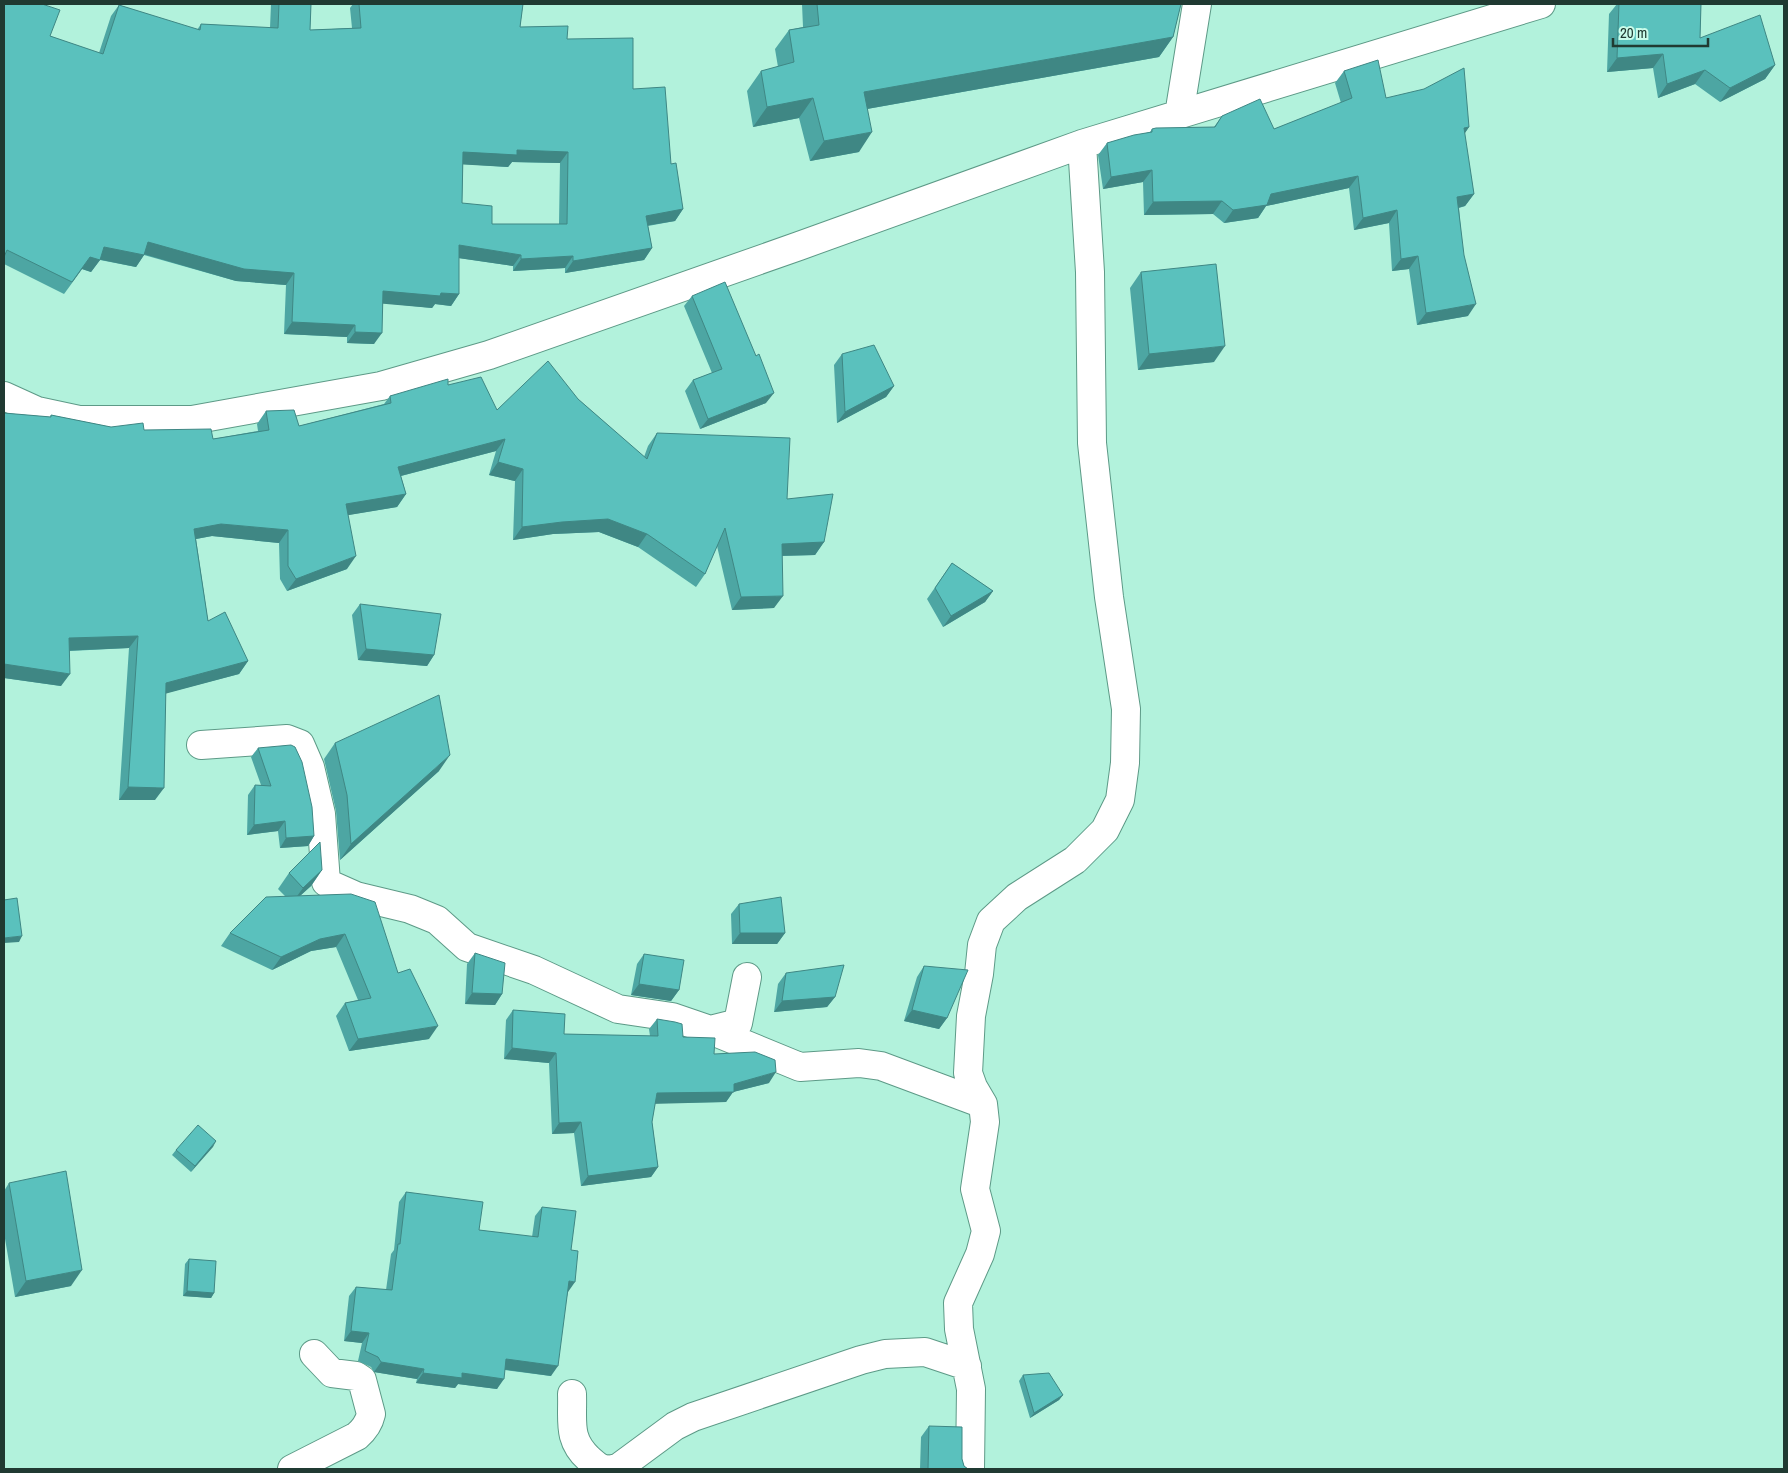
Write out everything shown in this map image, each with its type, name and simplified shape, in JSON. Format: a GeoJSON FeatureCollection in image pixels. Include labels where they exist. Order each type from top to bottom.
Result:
{"type":"FeatureCollection","features":[{"type":"Feature","properties":{"kind":"street"},"geometry":{"type":"LineString","coordinates":[[1179,115],[1197,4]]}},
{"type":"Feature","properties":{"kind":"street"},"geometry":{"type":"LineString","coordinates":[[4,396],[37,411],[79,420],[192,420],[381,386],[490,355],[1082,144],[1541,4]]}},
{"type":"Feature","properties":{"kind":"street"},"geometry":{"type":"LineString","coordinates":[[970,1469],[971,1389],[959,1329],[958,1303],[980,1254],[986,1230],[975,1189],[985,1122],[983,1104],[973,1087],[968,1073],[971,1016],[982,945],[990,921],[1016,897],[1075,860],[1104,830],[1120,800],[1125,763],[1126,708],[1109,598],[1092,443],[1090,272],[1082,144]]}},
{"type":"Feature","properties":{"kind":"street"},"geometry":{"type":"LineString","coordinates":[[201,745],[287,739],[300,744],[310,767],[322,814],[325,874],[326,882],[329,884],[356,896],[410,909],[428,916],[437,920],[467,947],[534,970],[618,1009],[672,1017],[710,1030],[800,1068],[859,1063],[881,1066],[983,1104]]}},
{"type":"Feature","properties":{"kind":"street"},"geometry":{"type":"LineString","coordinates":[[710,1030],[738,1023],[747,977]]}},
{"type":"Feature","properties":{"kind":"street"},"geometry":{"type":"LineString","coordinates":[[613,1469],[618,1468],[675,1426],[693,1417],[861,1360],[885,1354],[925,1352],[966,1366]]}},
{"type":"Feature","properties":{"kind":"street"},"geometry":{"type":"LineString","coordinates":[[292,1469],[357,1436],[370,1420],[371,1414],[360,1377],[332,1373],[314,1354]]}},
{"type":"Feature","properties":{"kind":"street"},"geometry":{"type":"LineString","coordinates":[[572,1394],[574,1440],[581,1451],[598,1467],[606,1469]]}},
{"type":"Feature","properties":{"kind":"building"},"geometry":{"type":"Polygon","coordinates":[[[4,4],[42,4],[60,10],[50,36],[103,54],[119,5],[200,30],[201,24],[278,28],[279,4],[311,4],[310,30],[361,28],[359,4],[523,4],[520,27],[568,26],[567,39],[633,38],[633,89],[665,87],[671,164],[676,163],[683,209],[646,216],[652,248],[573,261],[573,256],[521,259],[521,255],[459,245],[459,294],[441,293],[440,296],[383,291],[382,333],[355,332],[355,325],[292,322],[294,273],[244,269],[148,242],[144,255],[104,247],[100,260],[90,257],[72,282],[7,250],[4,257],[4,4]],[[517,150],[517,155],[463,152],[462,203],[492,206],[492,224],[567,224],[568,152],[517,150]]]}},
{"type":"Feature","properties":{"kind":"building"},"geometry":{"type":"Polygon","coordinates":[[[817,4],[1181,4],[1173,37],[864,92],[872,132],[824,141],[813,98],[767,107],[761,71],[794,62],[789,30],[819,25],[817,4]]]}},
{"type":"Feature","properties":{"kind":"building"},"geometry":{"type":"Polygon","coordinates":[[[1619,4],[1701,4],[1700,38],[1760,15],[1775,65],[1730,88],[1705,70],[1667,84],[1663,54],[1617,58],[1619,4]]]}},
{"type":"Feature","properties":{"kind":"building"},"geometry":{"type":"Polygon","coordinates":[[[1378,60],[1386,98],[1424,89],[1464,68],[1469,127],[1464,128],[1474,194],[1457,197],[1464,255],[1476,304],[1426,313],[1418,256],[1401,259],[1397,210],[1363,218],[1358,176],[1271,194],[1267,205],[1233,210],[1222,201],[1153,202],[1152,170],[1111,177],[1107,143],[1152,132],[1152,129],[1156,128],[1215,127],[1222,116],[1260,99],[1274,129],[1352,98],[1344,71],[1378,60]]]}},
{"type":"Feature","properties":{"kind":"building"},"geometry":{"type":"Polygon","coordinates":[[[1216,264],[1225,346],[1149,354],[1141,272],[1216,264]]]}},
{"type":"Feature","properties":{"kind":"building"},"geometry":{"type":"Polygon","coordinates":[[[725,282],[756,356],[759,354],[774,393],[708,419],[693,380],[722,369],[692,296],[725,282]]]}},
{"type":"Feature","properties":{"kind":"building"},"geometry":{"type":"Polygon","coordinates":[[[874,345],[894,386],[845,412],[842,354],[874,345]]]}},
{"type":"Feature","properties":{"kind":"building"},"geometry":{"type":"Polygon","coordinates":[[[548,361],[578,399],[647,459],[657,433],[790,438],[787,499],[833,494],[824,542],[782,544],[783,596],[741,597],[725,528],[705,574],[647,534],[608,519],[522,527],[523,469],[498,462],[505,439],[398,467],[406,494],[346,504],[356,556],[296,579],[288,566],[288,530],[221,524],[194,529],[208,621],[225,612],[248,661],[166,683],[164,788],[128,787],[138,636],[69,638],[70,674],[4,664],[4,413],[51,417],[51,415],[111,427],[143,423],[144,430],[211,429],[213,439],[269,430],[266,411],[294,410],[299,426],[391,403],[390,396],[448,379],[448,385],[481,377],[497,410],[548,361]]]}},
{"type":"Feature","properties":{"kind":"building"},"geometry":{"type":"Polygon","coordinates":[[[952,563],[993,591],[951,616],[935,588],[952,563]]]}},
{"type":"Feature","properties":{"kind":"building"},"geometry":{"type":"Polygon","coordinates":[[[360,604],[441,614],[434,655],[366,649],[360,604]]]}},
{"type":"Feature","properties":{"kind":"building"},"geometry":{"type":"Polygon","coordinates":[[[439,695],[450,755],[351,844],[347,795],[335,743],[439,695]]]}},
{"type":"Feature","properties":{"kind":"building"},"geometry":{"type":"Polygon","coordinates":[[[291,745],[295,747],[302,762],[312,807],[314,836],[286,838],[285,821],[254,825],[255,785],[271,786],[258,748],[291,745]]]}},
{"type":"Feature","properties":{"kind":"building"},"geometry":{"type":"Polygon","coordinates":[[[320,842],[322,870],[303,888],[289,873],[320,842]]]}},
{"type":"Feature","properties":{"kind":"building"},"geometry":{"type":"Polygon","coordinates":[[[351,894],[375,902],[398,973],[410,969],[438,1026],[358,1039],[345,1003],[371,998],[345,934],[320,939],[281,957],[230,933],[266,897],[351,894]]]}},
{"type":"Feature","properties":{"kind":"building"},"geometry":{"type":"Polygon","coordinates":[[[781,897],[785,933],[740,933],[739,904],[781,897]]]}},
{"type":"Feature","properties":{"kind":"building"},"geometry":{"type":"Polygon","coordinates":[[[17,898],[22,936],[4,938],[4,900],[17,898]]]}},
{"type":"Feature","properties":{"kind":"building"},"geometry":{"type":"Polygon","coordinates":[[[475,953],[505,963],[502,994],[472,993],[475,953]]]}},
{"type":"Feature","properties":{"kind":"building"},"geometry":{"type":"Polygon","coordinates":[[[644,954],[684,960],[679,990],[639,984],[644,954]]]}},
{"type":"Feature","properties":{"kind":"building"},"geometry":{"type":"Polygon","coordinates":[[[844,965],[835,997],[782,1001],[786,973],[844,965]]]}},
{"type":"Feature","properties":{"kind":"building"},"geometry":{"type":"Polygon","coordinates":[[[924,966],[968,970],[947,1018],[912,1010],[924,966]]]}},
{"type":"Feature","properties":{"kind":"building"},"geometry":{"type":"Polygon","coordinates":[[[513,1010],[565,1014],[564,1034],[658,1036],[657,1019],[675,1022],[682,1024],[683,1037],[715,1038],[714,1054],[755,1052],[775,1060],[776,1072],[734,1084],[734,1092],[657,1093],[652,1122],[658,1167],[588,1176],[581,1122],[559,1123],[556,1053],[512,1048],[513,1010]]]}},
{"type":"Feature","properties":{"kind":"building"},"geometry":{"type":"Polygon","coordinates":[[[198,1125],[216,1141],[195,1166],[176,1150],[198,1125]]]}},
{"type":"Feature","properties":{"kind":"building"},"geometry":{"type":"Polygon","coordinates":[[[66,1171],[82,1270],[26,1281],[9,1183],[66,1171]]]}},
{"type":"Feature","properties":{"kind":"building"},"geometry":{"type":"Polygon","coordinates":[[[406,1192],[483,1202],[479,1230],[538,1237],[542,1207],[576,1211],[571,1250],[578,1251],[575,1282],[569,1281],[558,1366],[506,1359],[504,1379],[462,1373],[462,1378],[423,1373],[424,1369],[381,1362],[378,1357],[365,1351],[369,1333],[351,1331],[356,1287],[392,1290],[406,1192]]]}},
{"type":"Feature","properties":{"kind":"building"},"geometry":{"type":"Polygon","coordinates":[[[189,1259],[216,1261],[214,1293],[187,1291],[189,1259]]]}},
{"type":"Feature","properties":{"kind":"building"},"geometry":{"type":"Polygon","coordinates":[[[1049,1373],[1063,1395],[1034,1413],[1023,1375],[1049,1373]]]}},
{"type":"Feature","properties":{"kind":"building"},"geometry":{"type":"Polygon","coordinates":[[[929,1426],[962,1427],[962,1459],[964,1466],[968,1469],[928,1469],[929,1426]]]}}]}
